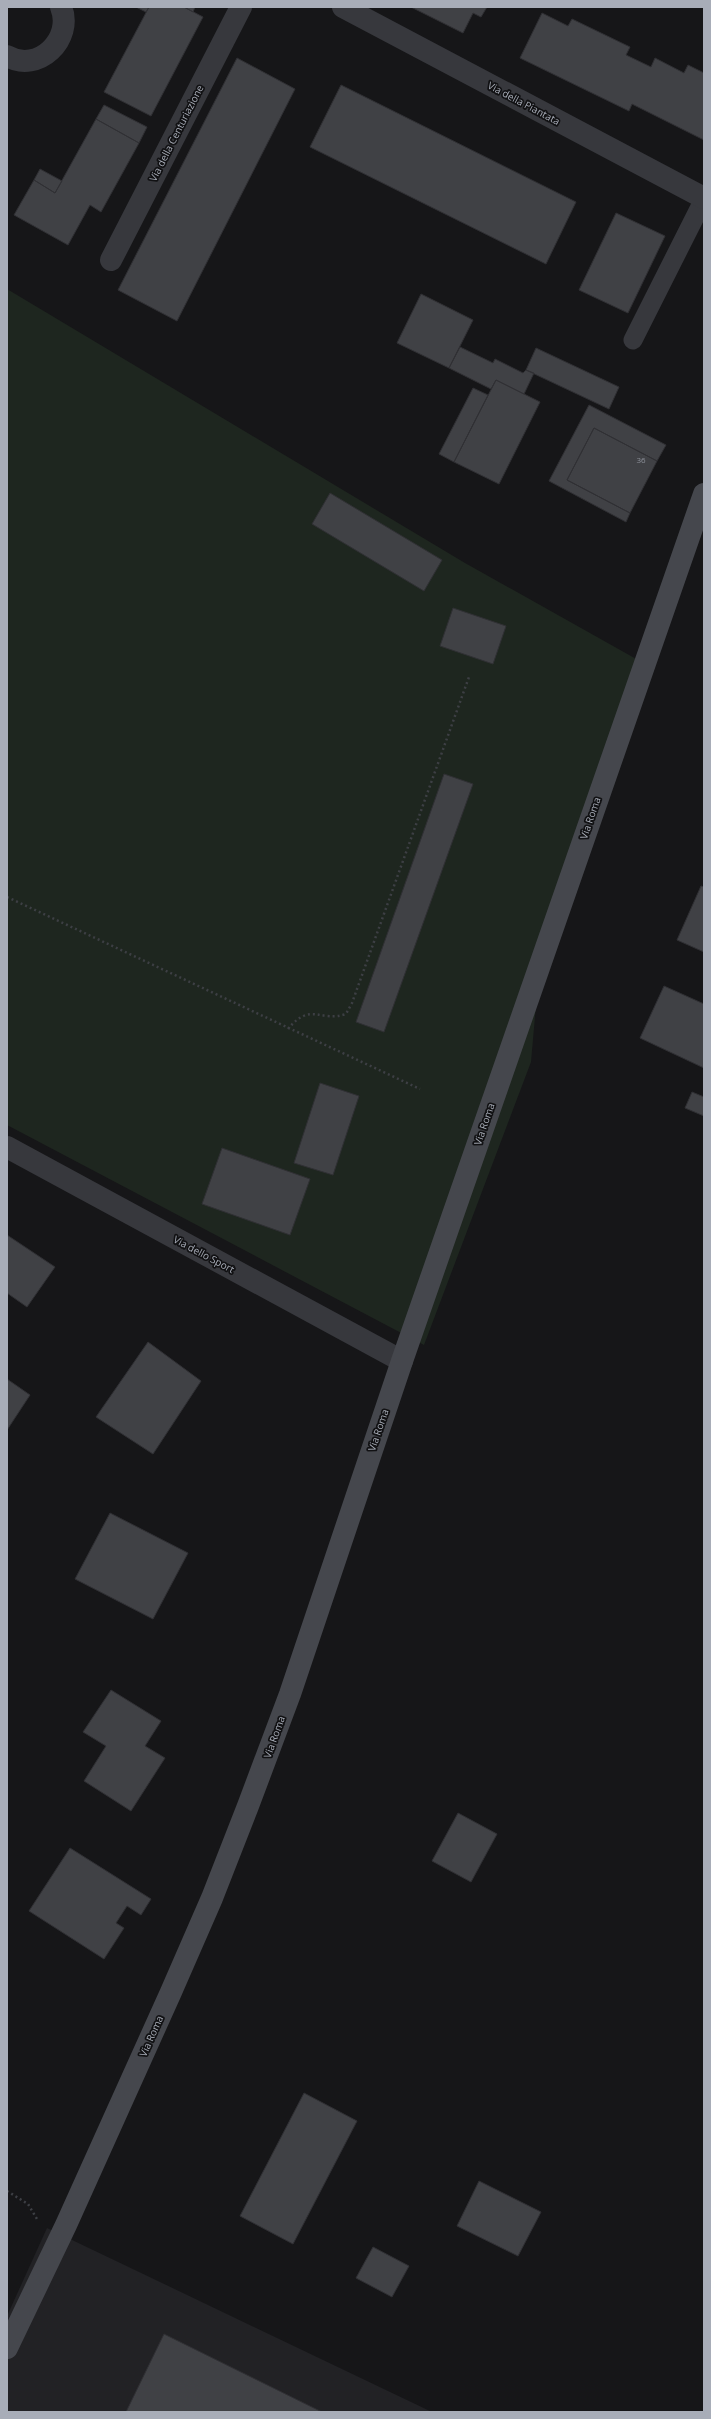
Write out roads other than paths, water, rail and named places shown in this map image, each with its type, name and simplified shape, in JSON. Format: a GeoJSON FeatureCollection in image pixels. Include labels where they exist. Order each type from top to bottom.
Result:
{"type":"FeatureCollection","features":[{"type":"Feature","properties":{"kind":"main road","name":"Via Roma"},"geometry":{"type":"LineString","coordinates":[[7,2348],[66,2225],[212,1898],[290,1694],[402,1361],[704,494]]}},
{"type":"Feature","properties":{"kind":"street"},"geometry":{"type":"LineString","coordinates":[[7,56],[24,61],[36,59],[48,54],[56,45],[62,34],[64,21],[60,7]]}},
{"type":"Feature","properties":{"kind":"street","name":"Via della Centuriazione"},"geometry":{"type":"LineString","coordinates":[[111,260],[241,7]]}},
{"type":"Feature","properties":{"kind":"street","name":"Via della Piantata"},"geometry":{"type":"LineString","coordinates":[[343,7],[371,13],[704,199]]}},
{"type":"Feature","properties":{"kind":"street","name":"Via dello Sport"},"geometry":{"type":"LineString","coordinates":[[7,1147],[402,1361]]}},
{"type":"Feature","properties":{"kind":"lane"},"geometry":{"type":"LineString","coordinates":[[633,340],[704,199]]}}]}
